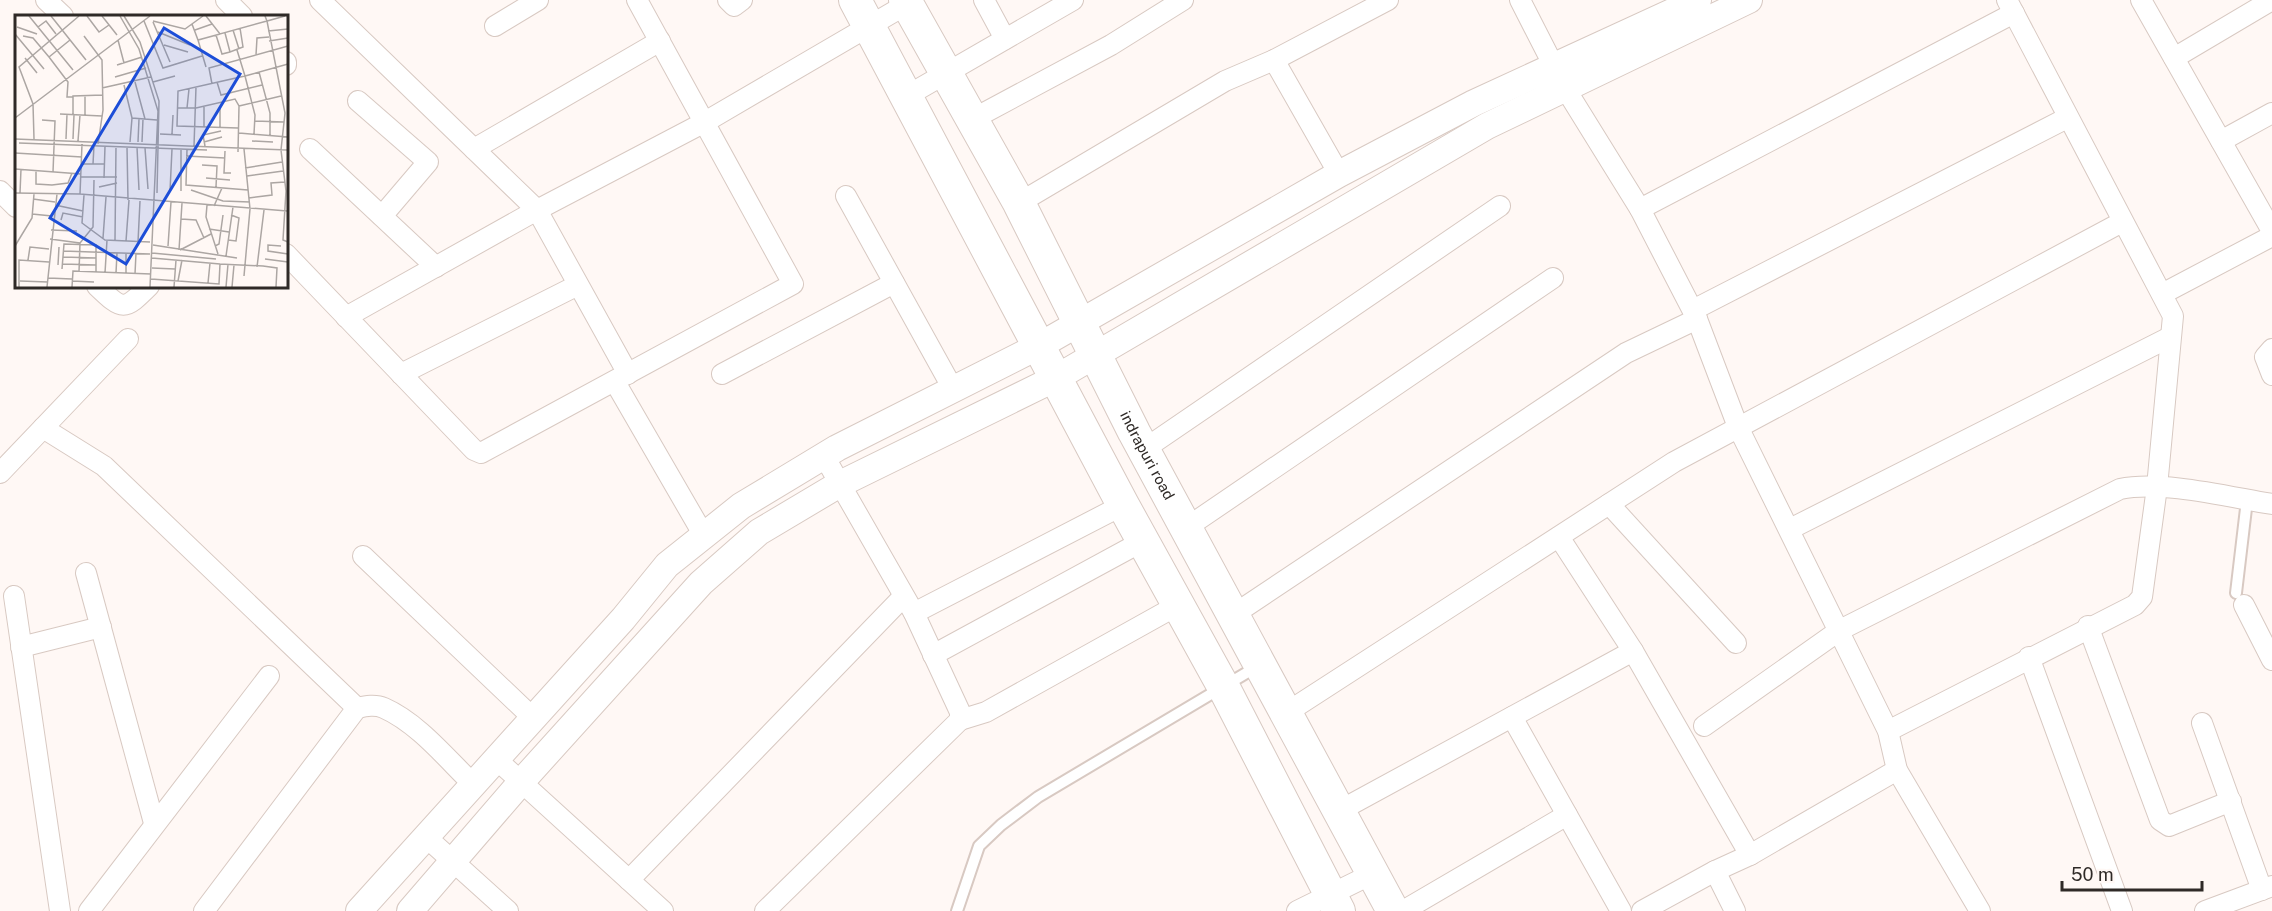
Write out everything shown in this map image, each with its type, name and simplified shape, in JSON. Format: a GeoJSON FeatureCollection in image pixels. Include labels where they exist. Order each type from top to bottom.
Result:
{"type":"FeatureCollection","features":[{"type":"Feature","properties":{"kind":"main road","name":"indrapuri road"},"geometry":{"type":"LineString","coordinates":[[906,2],[1019,203],[1143,450],[1393,911]]}},
{"type":"Feature","properties":{"kind":"main road"},"geometry":{"type":"LineString","coordinates":[[861,13],[1123,505],[1223,686],[1335,903]]}},
{"type":"Feature","properties":{"kind":"street"},"geometry":{"type":"LineString","coordinates":[[46,0],[62,15]]}},
{"type":"Feature","properties":{"kind":"street"},"geometry":{"type":"LineString","coordinates":[[226,0],[241,15]]}},
{"type":"Feature","properties":{"kind":"street"},"geometry":{"type":"LineString","coordinates":[[320,0],[537,210],[578,285],[621,378],[703,534]]}},
{"type":"Feature","properties":{"kind":"street"},"geometry":{"type":"LineString","coordinates":[[495,26],[538,0]]}},
{"type":"Feature","properties":{"kind":"street"},"geometry":{"type":"LineString","coordinates":[[288,256],[474,450],[481,453],[793,284],[637,0]]}},
{"type":"Feature","properties":{"kind":"street"},"geometry":{"type":"LineString","coordinates":[[728,0],[734,6],[742,0]]}},
{"type":"Feature","properties":{"kind":"street"},"geometry":{"type":"LineString","coordinates":[[984,0],[1005,39]]}},
{"type":"Feature","properties":{"kind":"street"},"geometry":{"type":"LineString","coordinates":[[905,97],[1072,0]]}},
{"type":"Feature","properties":{"kind":"street"},"geometry":{"type":"LineString","coordinates":[[971,120],[1111,45],[1183,0]]}},
{"type":"Feature","properties":{"kind":"street"},"geometry":{"type":"LineString","coordinates":[[1019,203],[1226,81],[1274,60],[1388,0]]}},
{"type":"Feature","properties":{"kind":"street"},"geometry":{"type":"LineString","coordinates":[[1520,0],[1559,78],[1640,209],[1695,314],[1738,427],[1888,730],[1897,770],[1980,911]]}},
{"type":"Feature","properties":{"kind":"street"},"geometry":{"type":"LineString","coordinates":[[410,911],[522,781],[649,640],[734,552],[759,532],[838,485],[1056,378],[1097,355],[1487,126],[1559,78],[1698,0]]}},
{"type":"Feature","properties":{"kind":"street"},"geometry":{"type":"LineString","coordinates":[[359,911],[623,619],[667,565],[741,506],[824,456],[1039,346],[1339,174],[1474,103],[1559,78],[1749,0]]}},
{"type":"Feature","properties":{"kind":"street"},"geometry":{"type":"LineString","coordinates":[[2141,0],[2272,231]]}},
{"type":"Feature","properties":{"kind":"street"},"geometry":{"type":"LineString","coordinates":[[2174,57],[2272,0]]}},
{"type":"Feature","properties":{"kind":"street"},"geometry":{"type":"LineString","coordinates":[[346,317],[537,210],[705,122],[861,13],[906,2]]}},
{"type":"Feature","properties":{"kind":"street"},"geometry":{"type":"LineString","coordinates":[[1640,209],[2010,6],[2173,316],[2157,487],[2140,602],[1888,730]]}},
{"type":"Feature","properties":{"kind":"street"},"geometry":{"type":"LineString","coordinates":[[474,149],[660,40]]}},
{"type":"Feature","properties":{"kind":"street"},"geometry":{"type":"LineString","coordinates":[[1274,60],[1339,174]]}},
{"type":"Feature","properties":{"kind":"street"},"geometry":{"type":"LineString","coordinates":[[358,100],[428,162],[382,216]]}},
{"type":"Feature","properties":{"kind":"street"},"geometry":{"type":"LineString","coordinates":[[2221,141],[2272,113]]}},
{"type":"Feature","properties":{"kind":"street"},"geometry":{"type":"LineString","coordinates":[[1233,615],[1626,353],[1695,314],[2067,118]]}},
{"type":"Feature","properties":{"kind":"street"},"geometry":{"type":"LineString","coordinates":[[310,149],[436,267]]}},
{"type":"Feature","properties":{"kind":"street"},"geometry":{"type":"LineString","coordinates":[[0,190],[15,206]]}},
{"type":"Feature","properties":{"kind":"street"},"geometry":{"type":"LineString","coordinates":[[846,196],[953,389]]}},
{"type":"Feature","properties":{"kind":"street"},"geometry":{"type":"LineString","coordinates":[[1143,450],[1500,206]]}},
{"type":"Feature","properties":{"kind":"street"},"geometry":{"type":"LineString","coordinates":[[1286,713],[1674,462],[2122,222]]}},
{"type":"Feature","properties":{"kind":"street"},"geometry":{"type":"LineString","coordinates":[[2162,294],[2272,236]]}},
{"type":"Feature","properties":{"kind":"street"},"geometry":{"type":"LineString","coordinates":[[1186,528],[1552,278]]}},
{"type":"Feature","properties":{"kind":"street"},"geometry":{"type":"LineString","coordinates":[[722,374],[894,283]]}},
{"type":"Feature","properties":{"kind":"street"},"geometry":{"type":"LineString","coordinates":[[401,374],[578,285]]}},
{"type":"Feature","properties":{"kind":"street"},"geometry":{"type":"LineString","coordinates":[[99,288],[118,306],[123,307],[130,305],[146,288]]}},
{"type":"Feature","properties":{"kind":"street"},"geometry":{"type":"LineString","coordinates":[[1790,529],[2170,337]]}},
{"type":"Feature","properties":{"kind":"street"},"geometry":{"type":"LineString","coordinates":[[0,473],[128,339]]}},
{"type":"Feature","properties":{"kind":"street"},"geometry":{"type":"LineString","coordinates":[[2272,349],[2265,357],[2272,375]]}},
{"type":"Feature","properties":{"kind":"street"},"geometry":{"type":"LineString","coordinates":[[43,428],[105,465],[357,708]]}},
{"type":"Feature","properties":{"kind":"street"},"geometry":{"type":"LineString","coordinates":[[824,456],[838,485],[908,605],[960,712],[960,720]]}},
{"type":"Feature","properties":{"kind":"street"},"geometry":{"type":"LineString","coordinates":[[1704,726],[1840,630],[2120,489],[2136,485],[2157,487],[2272,504]]}},
{"type":"Feature","properties":{"kind":"street"},"geometry":{"type":"LineString","coordinates":[[1609,504],[1736,643]]}},
{"type":"Feature","properties":{"kind":"street"},"geometry":{"type":"LineString","coordinates":[[629,880],[908,605],[1123,505]]}},
{"type":"Feature","properties":{"kind":"street"},"geometry":{"type":"LineString","coordinates":[[1559,537],[1633,651],[1750,855]]}},
{"type":"Feature","properties":{"kind":"street"},"geometry":{"type":"LineString","coordinates":[[933,655],[1143,541]]}},
{"type":"Feature","properties":{"kind":"street"},"geometry":{"type":"LineString","coordinates":[[363,556],[533,718]]}},
{"type":"Feature","properties":{"kind":"street"},"geometry":{"type":"LineString","coordinates":[[86,573],[154,823]]}},
{"type":"Feature","properties":{"kind":"street"},"geometry":{"type":"LineString","coordinates":[[14,596],[60,911]]}},
{"type":"Feature","properties":{"kind":"street"},"geometry":{"type":"LineString","coordinates":[[2240,599],[2272,660]]}},
{"type":"Feature","properties":{"kind":"street"},"geometry":{"type":"LineString","coordinates":[[765,911],[960,720],[986,712],[1178,605]]}},
{"type":"Feature","properties":{"kind":"street"},"geometry":{"type":"LineString","coordinates":[[623,619],[649,640]]}},
{"type":"Feature","properties":{"kind":"street"},"geometry":{"type":"LineString","coordinates":[[21,646],[101,627]]}},
{"type":"Feature","properties":{"kind":"street"},"geometry":{"type":"LineString","coordinates":[[2088,627],[2160,820],[2169,826],[2231,801]]}},
{"type":"Feature","properties":{"kind":"street"},"geometry":{"type":"LineString","coordinates":[[1339,811],[1633,651]]}},
{"type":"Feature","properties":{"kind":"street"},"geometry":{"type":"LineString","coordinates":[[2028,657],[2122,911]]}},
{"type":"Feature","properties":{"kind":"street"},"geometry":{"type":"LineString","coordinates":[[89,911],[154,823],[269,676]]}},
{"type":"Feature","properties":{"kind":"street"},"geometry":{"type":"LineString","coordinates":[[204,911],[357,708],[371,705],[384,708],[424,738],[473,784]]}},
{"type":"Feature","properties":{"kind":"street"},"geometry":{"type":"LineString","coordinates":[[1512,717],[1621,911]]}},
{"type":"Feature","properties":{"kind":"street"},"geometry":{"type":"LineString","coordinates":[[2202,723],[2267,888],[2245,904],[2205,911]]}},
{"type":"Feature","properties":{"kind":"street"},"geometry":{"type":"LineString","coordinates":[[496,759],[663,911]]}},
{"type":"Feature","properties":{"kind":"street"},"geometry":{"type":"LineString","coordinates":[[1642,911],[1715,871],[1750,855],[1897,770]]}},
{"type":"Feature","properties":{"kind":"street"},"geometry":{"type":"LineString","coordinates":[[1403,911],[1567,815]]}},
{"type":"Feature","properties":{"kind":"street"},"geometry":{"type":"LineString","coordinates":[[426,837],[508,911]]}},
{"type":"Feature","properties":{"kind":"street"},"geometry":{"type":"LineString","coordinates":[[1715,871],[1735,911]]}},
{"type":"Feature","properties":{"kind":"street"},"geometry":{"type":"LineString","coordinates":[[1297,911],[1335,903],[1372,874]]}},
{"type":"Feature","properties":{"kind":"lane"},"geometry":{"type":"LineString","coordinates":[[2240,599],[2247,500]]}},
{"type":"Feature","properties":{"kind":"lane"},"geometry":{"type":"LineString","coordinates":[[957,911],[979,846],[1001,825],[1038,797],[1260,665]]}}]}
